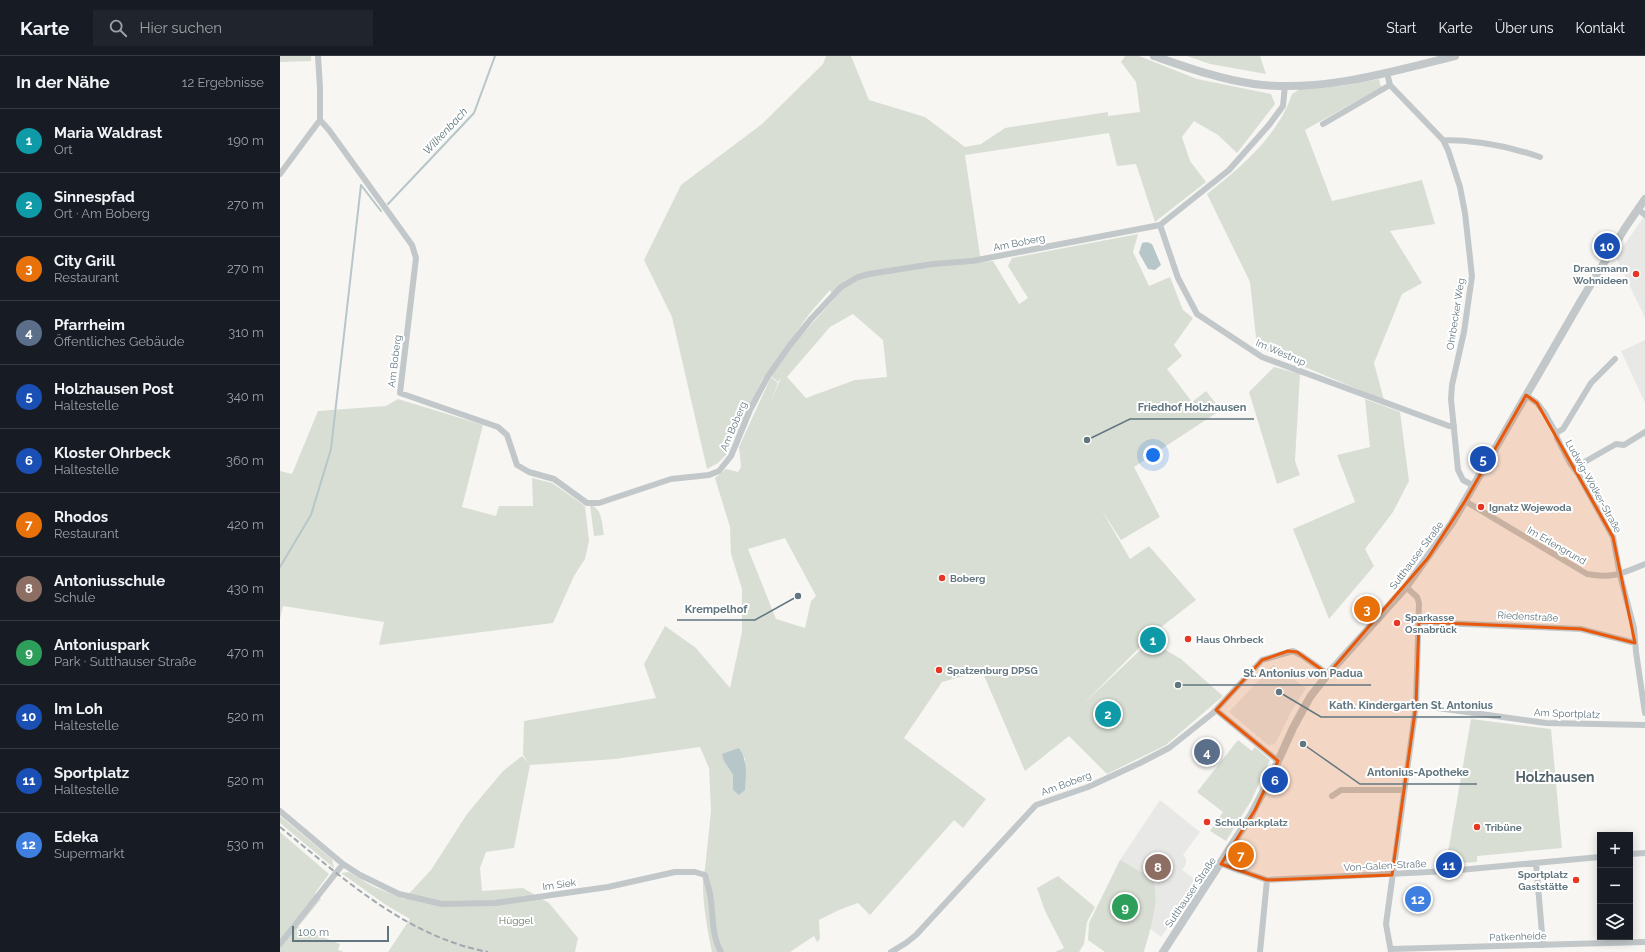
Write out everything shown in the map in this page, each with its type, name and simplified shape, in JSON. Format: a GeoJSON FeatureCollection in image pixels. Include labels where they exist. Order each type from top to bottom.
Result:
{"type":"FeatureCollection","features":[{"type":"Feature","properties":{"kind":"street"},"geometry":{"type":"LineString","coordinates":[[280,174],[320,120],[318,56]]}},
{"type":"Feature","properties":{"kind":"street"},"geometry":{"type":"LineString","coordinates":[[1154,56],[1201,72],[1254,84],[1285,85],[1340,81],[1383,73],[1454,56]]}},
{"type":"Feature","properties":{"kind":"street","name":"Ohrbecker Weg"},"geometry":{"type":"LineString","coordinates":[[1383,73],[1390,85],[1443,140],[1448,150],[1460,187],[1465,213],[1472,276],[1464,332],[1452,385],[1451,399],[1460,475],[1463,480],[1474,486]]}},
{"type":"Feature","properties":{"kind":"street","name":"Am Boberg"},"geometry":{"type":"LineString","coordinates":[[320,120],[329,130],[412,245],[416,258],[400,393],[498,427],[507,435],[517,465],[529,472],[554,479],[587,503],[600,503],[671,479],[709,475],[719,471],[731,456],[750,410],[768,376],[790,344],[841,287],[858,277],[933,264],[972,261],[1160,225],[1229,170],[1283,106],[1285,85]]}},
{"type":"Feature","properties":{"kind":"street"},"geometry":{"type":"LineString","coordinates":[[1323,124],[1390,85]]}},
{"type":"Feature","properties":{"kind":"street"},"geometry":{"type":"LineString","coordinates":[[1443,140],[1479,141],[1515,149],[1540,157]]}},
{"type":"Feature","properties":{"kind":"street","name":"Sutthauser Straße"},"geometry":{"type":"LineString","coordinates":[[1163,952],[1255,810],[1293,728],[1310,697],[1328,674],[1406,587],[1433,551],[1474,486],[1601,268],[1645,199]]}},
{"type":"Feature","properties":{"kind":"street"},"geometry":{"type":"LineString","coordinates":[[1638,209],[1645,215]]}},
{"type":"Feature","properties":{"kind":"street","name":"Im Westrup"},"geometry":{"type":"LineString","coordinates":[[1160,225],[1178,278],[1197,314],[1262,357],[1449,426],[1454,426]]}},
{"type":"Feature","properties":{"kind":"street","name":"Ludwig-Wolker-Straße"},"geometry":{"type":"LineString","coordinates":[[1556,433],[1563,429],[1591,383],[1615,359]]}},
{"type":"Feature","properties":{"kind":"street","name":"Ludwig-Wolker-Straße"},"geometry":{"type":"LineString","coordinates":[[1526,395],[1537,403],[1544,412],[1556,433],[1570,464],[1574,468],[1613,537],[1620,575],[1634,628],[1645,713]]}},
{"type":"Feature","properties":{"kind":"street"},"geometry":{"type":"LineString","coordinates":[[1574,468],[1616,444],[1624,445],[1645,432]]}},
{"type":"Feature","properties":{"kind":"street","name":"Im Erlengrund"},"geometry":{"type":"LineString","coordinates":[[1465,501],[1587,574],[1600,577],[1620,575],[1645,564]]}},
{"type":"Feature","properties":{"kind":"street"},"geometry":{"type":"LineString","coordinates":[[1391,951],[1386,924],[1416,705],[1419,603],[1417,597],[1406,587]]}},
{"type":"Feature","properties":{"kind":"street","name":"Riedenstraße"},"geometry":{"type":"LineString","coordinates":[[1418,622],[1581,629],[1635,643]]}},
{"type":"Feature","properties":{"kind":"street","name":"Am Boberg"},"geometry":{"type":"LineString","coordinates":[[891,952],[916,935],[988,854],[1036,805],[1088,787],[1169,748],[1216,710],[1262,660],[1288,651],[1297,652],[1328,674]]}},
{"type":"Feature","properties":{"kind":"street","name":"Am Sportplatz"},"geometry":{"type":"LineString","coordinates":[[1416,705],[1546,723],[1645,725]]}},
{"type":"Feature","properties":{"kind":"street"},"geometry":{"type":"LineString","coordinates":[[1216,710],[1278,761]]}},
{"type":"Feature","properties":{"kind":"street"},"geometry":{"type":"LineString","coordinates":[[1332,796],[1341,790],[1404,790]]}},
{"type":"Feature","properties":{"kind":"street"},"geometry":{"type":"LineString","coordinates":[[280,811],[343,864],[280,944]]}},
{"type":"Feature","properties":{"kind":"street"},"geometry":{"type":"LineString","coordinates":[[1633,854],[1645,852]]}},
{"type":"Feature","properties":{"kind":"street","name":"Von-Galen-Straße"},"geometry":{"type":"LineString","coordinates":[[1221,864],[1267,880],[1392,874],[1597,857]]}},
{"type":"Feature","properties":{"kind":"street"},"geometry":{"type":"LineString","coordinates":[[1536,863],[1543,945]]}},
{"type":"Feature","properties":{"kind":"street","name":"Im Siek"},"geometry":{"type":"LineString","coordinates":[[343,864],[399,894],[442,904],[495,903],[608,887],[664,873],[695,872],[706,875],[718,947],[721,952]]}},
{"type":"Feature","properties":{"kind":"street"},"geometry":{"type":"LineString","coordinates":[[1260,952],[1267,880]]}},
{"type":"Feature","properties":{"kind":"street","name":"Patkenheide"},"geometry":{"type":"LineString","coordinates":[[1391,951],[1645,942]]}},
{"type":"Feature","properties":{"kind":"highlighted area"},"geometry":{"type":"Polygon","coordinates":[[[1526,395],[1537,403],[1613,537],[1635,643],[1581,629],[1419,622],[1416,705],[1392,875],[1267,880],[1221,864],[1255,810],[1278,761],[1216,710],[1262,660],[1288,651],[1297,652],[1328,674],[1428,558],[1465,501],[1526,395]]]}},
{"type":"Feature","properties":{"kind":"shaded area"},"geometry":{"type":"Polygon","coordinates":[[[1645,215],[1645,318],[1616,257],[1645,215]]]}},
{"type":"Feature","properties":{"kind":"shaded area"},"geometry":{"type":"Polygon","coordinates":[[[1147,242],[1152,244],[1161,265],[1155,270],[1148,269],[1139,253],[1142,243],[1147,242]]]}},
{"type":"Feature","properties":{"kind":"shaded area"},"geometry":{"type":"Polygon","coordinates":[[[1645,340],[1645,403],[1621,351],[1645,340]]]}},
{"type":"Feature","properties":{"kind":"shaded area"},"geometry":{"type":"Polygon","coordinates":[[[1273,665],[1306,688],[1290,714],[1275,744],[1268,745],[1229,712],[1273,665]]]}},
{"type":"Feature","properties":{"kind":"shaded area"},"geometry":{"type":"Polygon","coordinates":[[[739,748],[744,758],[746,773],[745,790],[739,795],[733,790],[733,775],[724,761],[722,754],[739,748]]]}},
{"type":"Feature","properties":{"kind":"shaded area"},"geometry":{"type":"Polygon","coordinates":[[[1160,800],[1200,832],[1183,855],[1186,858],[1186,864],[1182,870],[1199,882],[1161,937],[1150,929],[1156,891],[1120,860],[1160,800]]]}},
{"type":"Feature","properties":{"kind":"green space"},"geometry":{"type":"Polygon","coordinates":[[[280,56],[311,56],[311,61],[280,62],[280,56]]]}},
{"type":"Feature","properties":{"kind":"green space","name":"Hüggel"},"geometry":{"type":"Polygon","coordinates":[[[826,56],[851,56],[869,100],[925,117],[965,147],[981,144],[1005,128],[1108,112],[1108,116],[1140,112],[1136,82],[1121,62],[1125,56],[1139,56],[1197,79],[1271,94],[1275,104],[1237,153],[1218,135],[1194,121],[1182,137],[1190,161],[1206,182],[1155,222],[1136,164],[1117,166],[1109,133],[965,155],[981,262],[993,261],[1019,304],[1028,298],[1008,266],[1012,258],[1138,234],[1133,252],[1149,286],[1170,277],[1183,310],[1193,318],[1174,345],[1182,356],[1167,369],[1192,402],[1206,391],[1221,410],[1134,467],[1160,517],[1121,540],[1101,509],[1130,559],[1149,546],[1196,600],[1156,631],[1082,705],[1150,641],[1181,659],[1223,696],[1166,745],[1107,774],[1069,736],[1025,771],[982,671],[942,682],[904,738],[986,799],[963,828],[954,820],[870,915],[858,903],[839,910],[819,920],[820,939],[817,942],[814,936],[790,952],[712,952],[708,933],[703,887],[711,811],[709,768],[700,747],[615,759],[530,765],[514,848],[486,852],[480,868],[482,891],[523,888],[549,903],[578,938],[575,952],[388,952],[410,919],[386,905],[341,873],[349,872],[372,886],[404,899],[431,870],[467,814],[503,771],[522,756],[528,762],[523,755],[524,721],[656,698],[644,664],[665,626],[696,648],[730,688],[742,632],[742,589],[731,554],[730,527],[715,478],[726,469],[738,472],[741,467],[739,447],[771,377],[778,383],[771,401],[781,378],[778,382],[771,376],[792,346],[834,299],[830,290],[810,313],[763,378],[726,455],[718,463],[707,469],[672,317],[644,260],[681,185],[762,124],[823,64],[826,56]],[[853,314],[830,327],[787,377],[806,398],[855,380],[887,377],[883,340],[853,314]],[[785,538],[748,549],[776,619],[805,628],[811,601],[816,596],[785,538]],[[745,758],[724,761],[733,775],[733,790],[745,790],[745,758]]]}},
{"type":"Feature","properties":{"kind":"green space"},"geometry":{"type":"Polygon","coordinates":[[[1187,56],[1260,56],[1266,74],[1210,64],[1187,56]]]}},
{"type":"Feature","properties":{"kind":"green space"},"geometry":{"type":"Polygon","coordinates":[[[1379,79],[1381,87],[1305,130],[1332,201],[1422,180],[1435,224],[1390,231],[1422,283],[1402,294],[1374,363],[1384,400],[1257,347],[1250,282],[1207,194],[1257,150],[1278,123],[1292,94],[1300,89],[1341,86],[1379,79]]]}},
{"type":"Feature","properties":{"kind":"green space"},"geometry":{"type":"Polygon","coordinates":[[[1274,367],[1300,374],[1295,461],[1300,475],[1277,484],[1249,392],[1274,367]]]}},
{"type":"Feature","properties":{"kind":"green space"},"geometry":{"type":"Polygon","coordinates":[[[398,399],[483,425],[462,507],[496,516],[499,506],[533,506],[532,478],[552,483],[585,506],[589,541],[585,559],[574,576],[553,623],[379,645],[384,622],[283,606],[280,619],[280,471],[292,474],[318,411],[386,406],[398,399]]]}},
{"type":"Feature","properties":{"kind":"green space"},"geometry":{"type":"Polygon","coordinates":[[[1365,399],[1400,412],[1409,481],[1393,512],[1365,549],[1374,566],[1329,619],[1293,529],[1355,502],[1337,455],[1370,447],[1365,399]]]}},
{"type":"Feature","properties":{"kind":"green space"},"geometry":{"type":"Polygon","coordinates":[[[590,505],[594,506],[599,512],[604,535],[594,536],[590,505]]]}},
{"type":"Feature","properties":{"kind":"green space"},"geometry":{"type":"Polygon","coordinates":[[[1471,719],[1551,729],[1562,848],[1477,856],[1477,862],[1446,864],[1471,719]]]}},
{"type":"Feature","properties":{"kind":"green space"},"geometry":{"type":"Polygon","coordinates":[[[1238,740],[1252,751],[1255,747],[1270,760],[1251,801],[1226,841],[1210,831],[1223,812],[1197,792],[1238,740]]]}},
{"type":"Feature","properties":{"kind":"green space"},"geometry":{"type":"Polygon","coordinates":[[[280,816],[332,859],[334,868],[280,823],[280,816]]]}},
{"type":"Feature","properties":{"kind":"green space"},"geometry":{"type":"Polygon","coordinates":[[[280,832],[329,874],[315,893],[321,899],[298,927],[340,944],[338,950],[344,952],[280,952],[280,832]]]}},
{"type":"Feature","properties":{"kind":"green space"},"geometry":{"type":"Polygon","coordinates":[[[1120,860],[1147,875],[1154,884],[1156,892],[1154,914],[1144,952],[1105,952],[1088,940],[1089,923],[1120,860]]]}},
{"type":"Feature","properties":{"kind":"green space"},"geometry":{"type":"Polygon","coordinates":[[[1058,876],[1095,907],[1087,922],[1084,944],[1079,952],[1055,952],[1064,948],[1045,911],[1037,888],[1058,876]]]}},
{"type":"Feature","properties":{"kind":"waterway","name":"Wilkenbach"},"geometry":{"type":"LineString","coordinates":[[388,204],[474,113],[495,56]]}},
{"type":"Feature","properties":{"kind":"waterway"},"geometry":{"type":"LineString","coordinates":[[280,567],[311,515],[331,449],[361,185],[381,211]]}},
{"type":"Feature","properties":{"kind":"railway"},"geometry":{"type":"LineString","coordinates":[[280,827],[352,885],[376,903],[402,919],[429,933],[458,944],[488,952]]}},
{"type":"Feature","properties":{"kind":"place","name":"Im Loh"},"geometry":{"type":"Point","coordinates":[1607,246]}},
{"type":"Feature","properties":{"kind":"place","name":"Dransmann Wohnideen"},"geometry":{"type":"Point","coordinates":[1636,274]}},
{"type":"Feature","properties":{"kind":"place","name":"Friedhof Holzhausen"},"geometry":{"type":"Point","coordinates":[1087,440]}},
{"type":"Feature","properties":{"kind":"place","name":"Holzhausen Post"},"geometry":{"type":"Point","coordinates":[1483,459]}},
{"type":"Feature","properties":{"kind":"place","name":"Ignatz Wojewoda"},"geometry":{"type":"Point","coordinates":[1481,507]}},
{"type":"Feature","properties":{"kind":"place","name":"Boberg"},"geometry":{"type":"Point","coordinates":[942,578]}},
{"type":"Feature","properties":{"kind":"place","name":"Krempelhof"},"geometry":{"type":"Point","coordinates":[798,596]}},
{"type":"Feature","properties":{"kind":"place","name":"City Grill"},"geometry":{"type":"Point","coordinates":[1367,609]}},
{"type":"Feature","properties":{"kind":"place","name":"Sparkasse Osnabrück"},"geometry":{"type":"Point","coordinates":[1397,623]}},
{"type":"Feature","properties":{"kind":"place","name":"Haus Ohrbeck"},"geometry":{"type":"Point","coordinates":[1188,639]}},
{"type":"Feature","properties":{"kind":"place","name":"Maria Waldrast"},"geometry":{"type":"Point","coordinates":[1153,640]}},
{"type":"Feature","properties":{"kind":"place","name":"Spatzenburg DPSG"},"geometry":{"type":"Point","coordinates":[939,670]}},
{"type":"Feature","properties":{"kind":"place","name":"St. Antonius von Padua"},"geometry":{"type":"Point","coordinates":[1178,685]}},
{"type":"Feature","properties":{"kind":"place","name":"Kath. Kindergarten St. Antonius"},"geometry":{"type":"Point","coordinates":[1279,692]}},
{"type":"Feature","properties":{"kind":"place","name":"Sinnespfad"},"geometry":{"type":"Point","coordinates":[1108,714]}},
{"type":"Feature","properties":{"kind":"place","name":"Antonius-Apotheke"},"geometry":{"type":"Point","coordinates":[1303,744]}},
{"type":"Feature","properties":{"kind":"place","name":"Pfarrheim"},"geometry":{"type":"Point","coordinates":[1207,752]}},
{"type":"Feature","properties":{"kind":"place","name":"Kloster Ohrbeck"},"geometry":{"type":"Point","coordinates":[1275,780]}},
{"type":"Feature","properties":{"kind":"place","name":"Schulparkplatz"},"geometry":{"type":"Point","coordinates":[1207,822]}},
{"type":"Feature","properties":{"kind":"place","name":"Tribüne"},"geometry":{"type":"Point","coordinates":[1477,827]}},
{"type":"Feature","properties":{"kind":"place","name":"Rhodos"},"geometry":{"type":"Point","coordinates":[1241,855]}},
{"type":"Feature","properties":{"kind":"place","name":"Sportplatz"},"geometry":{"type":"Point","coordinates":[1449,865]}},
{"type":"Feature","properties":{"kind":"place","name":"Antoniusschule"},"geometry":{"type":"Point","coordinates":[1158,867]}},
{"type":"Feature","properties":{"kind":"place","name":"Sportplatz Gaststätte"},"geometry":{"type":"Point","coordinates":[1576,880]}},
{"type":"Feature","properties":{"kind":"place","name":"Edeka"},"geometry":{"type":"Point","coordinates":[1418,899]}},
{"type":"Feature","properties":{"kind":"place","name":"Antoniuspark"},"geometry":{"type":"Point","coordinates":[1125,907]}},
{"type":"Feature","properties":{"kind":"district","name":"Holzhausen"},"geometry":{"type":"Point","coordinates":[1555,777]}}]}
